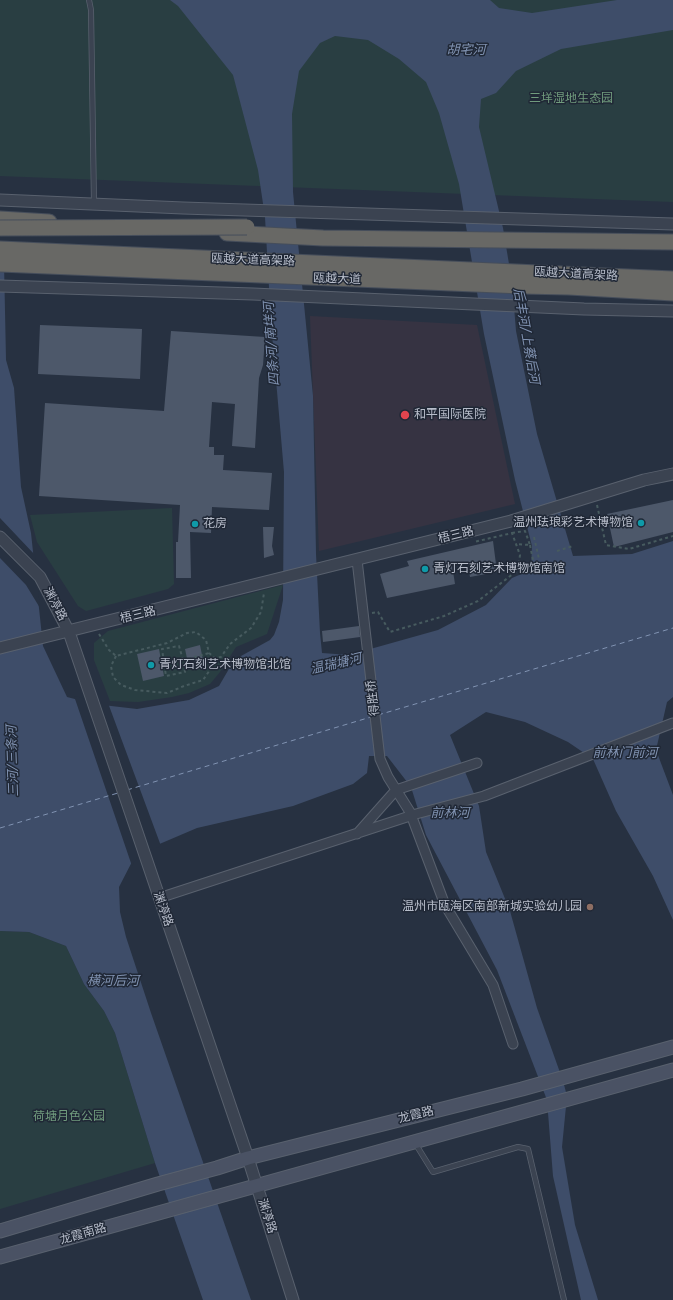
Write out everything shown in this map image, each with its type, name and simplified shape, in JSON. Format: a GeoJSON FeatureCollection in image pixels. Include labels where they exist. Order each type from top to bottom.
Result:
{"type":"FeatureCollection","features":[{"type":"Feature","properties":{"kind":"highway"},"geometry":{"type":"LineString","coordinates":[[3,222],[251,235],[323,233]]}},
{"type":"Feature","properties":{"kind":"highway"},"geometry":{"type":"LineString","coordinates":[[3,222],[323,233],[455,235],[515,231],[655,234],[673,237]]}},
{"type":"Feature","properties":{"kind":"highway"},"geometry":{"type":"LineString","coordinates":[[515,231],[673,242]]}},
{"type":"Feature","properties":{"kind":"highway","name":"瓯越大道高架路"},"geometry":{"type":"LineString","coordinates":[[0,249],[673,278]]}},
{"type":"Feature","properties":{"kind":"highway","name":"瓯越大道高架路"},"geometry":{"type":"LineString","coordinates":[[5,266],[673,297]]}},
{"type":"Feature","properties":{"kind":"highway","name":"瓯越大道"},"geometry":{"type":"LineString","coordinates":[[5,266],[249,274],[309,278],[569,287],[673,293]]}},
{"type":"Feature","properties":{"kind":"main road","name":"龙霞路"},"geometry":{"type":"LineString","coordinates":[[0,1231],[248,1158],[522,1089],[571,1074],[673,1047]]}},
{"type":"Feature","properties":{"kind":"main road","name":"龙霞路"},"geometry":{"type":"LineString","coordinates":[[165,1210],[257,1186],[673,1070]]}},
{"type":"Feature","properties":{"kind":"main road","name":"龙霞南路"},"geometry":{"type":"LineString","coordinates":[[0,1257],[165,1210]]}},
{"type":"Feature","properties":{"kind":"street"},"geometry":{"type":"LineString","coordinates":[[3,200],[451,217],[515,231],[673,224]]}},
{"type":"Feature","properties":{"kind":"street"},"geometry":{"type":"LineString","coordinates":[[0,286],[314,296],[527,307],[673,311]]}},
{"type":"Feature","properties":{"kind":"street"},"geometry":{"type":"LineString","coordinates":[[594,496],[644,480],[673,474]]}},
{"type":"Feature","properties":{"kind":"street","name":"梧三路"},"geometry":{"type":"LineString","coordinates":[[0,648],[95,626],[511,521],[594,496]]}},
{"type":"Feature","properties":{"kind":"street","name":"渊渟路"},"geometry":{"type":"LineString","coordinates":[[0,537],[40,578],[69,632],[248,1158],[293,1300]]}},
{"type":"Feature","properties":{"kind":"street","name":"得胜桥"},"geometry":{"type":"LineString","coordinates":[[357,560],[380,759],[396,790]]}},
{"type":"Feature","properties":{"kind":"street"},"geometry":{"type":"LineString","coordinates":[[159,898],[356,834],[484,796],[575,762],[672,723]]}},
{"type":"Feature","properties":{"kind":"street"},"geometry":{"type":"LineString","coordinates":[[356,834],[396,790],[477,763]]}},
{"type":"Feature","properties":{"kind":"street"},"geometry":{"type":"LineString","coordinates":[[396,790],[414,816],[445,905],[493,985],[513,1044]]}},
{"type":"Feature","properties":{"kind":"lane"},"geometry":{"type":"LineString","coordinates":[[89,0],[91,10],[94,204]]}},
{"type":"Feature","properties":{"kind":"lane"},"geometry":{"type":"LineString","coordinates":[[414,1142],[433,1172],[518,1147],[528,1149],[564,1300]]}},
{"type":"Feature","properties":{"kind":"path"},"geometry":{"type":"LineString","coordinates":[[594,496],[606,545],[629,549],[673,536]]}},
{"type":"Feature","properties":{"kind":"path"},"geometry":{"type":"LineString","coordinates":[[474,542],[525,531],[533,560]]}},
{"type":"Feature","properties":{"kind":"path"},"geometry":{"type":"LineString","coordinates":[[363,614],[378,612],[390,632],[444,616],[478,601],[518,570],[520,555],[512,533]]}},
{"type":"Feature","properties":{"kind":"path"},"geometry":{"type":"LineString","coordinates":[[534,537],[538,559]]}},
{"type":"Feature","properties":{"kind":"path"},"geometry":{"type":"LineString","coordinates":[[516,544],[530,545]]}},
{"type":"Feature","properties":{"kind":"path"},"geometry":{"type":"LineString","coordinates":[[557,551],[573,546]]}},
{"type":"Feature","properties":{"kind":"path"},"geometry":{"type":"LineString","coordinates":[[532,552],[537,551]]}},
{"type":"Feature","properties":{"kind":"path"},"geometry":{"type":"LineString","coordinates":[[215,658],[214,664],[203,680],[167,693],[135,690],[121,685],[113,677],[111,666],[116,656],[167,643],[187,633],[196,632],[206,640],[209,653],[215,658],[221,657],[230,644],[251,628],[261,612],[270,581]]}},
{"type":"Feature","properties":{"kind":"path"},"geometry":{"type":"LineString","coordinates":[[95,626],[109,650],[116,656]]}},
{"type":"Feature","properties":{"kind":"path"},"geometry":{"type":"LineString","coordinates":[[179,646],[183,660],[185,672],[166,676],[162,649],[179,646]]}},
{"type":"Feature","properties":{"kind":"path"},"geometry":{"type":"LineString","coordinates":[[183,660],[209,653]]}},
{"type":"Feature","properties":{"kind":"shaded area","name":"和平国际医院"},"geometry":{"type":"Polygon","coordinates":[[[310,316],[477,325],[515,504],[319,551],[310,316]]]}},
{"type":"Feature","properties":{"kind":"green space","name":"三垟湿地生态园"},"geometry":{"type":"Polygon","coordinates":[[[0,0],[673,0],[673,202],[0,176],[0,0]]]}},
{"type":"Feature","properties":{"kind":"green space"},"geometry":{"type":"Polygon","coordinates":[[[172,508],[174,584],[168,589],[86,611],[78,606],[37,542],[30,515],[172,508]]]}},
{"type":"Feature","properties":{"kind":"green space"},"geometry":{"type":"Polygon","coordinates":[[[283,585],[267,634],[236,647],[220,672],[210,684],[189,693],[172,697],[138,702],[110,701],[94,660],[94,643],[108,631],[283,585]]]}},
{"type":"Feature","properties":{"kind":"green space","name":"荷塘月色公园"},"geometry":{"type":"Polygon","coordinates":[[[0,931],[29,932],[66,946],[84,984],[104,1011],[115,1033],[155,1163],[0,1209],[0,931]]]}},
{"type":"Feature","properties":{"kind":"water"},"geometry":{"type":"Polygon","coordinates":[[[170,0],[490,0],[499,8],[532,13],[617,0],[673,0],[673,30],[561,49],[516,71],[496,93],[481,99],[479,127],[503,228],[512,282],[516,331],[537,434],[573,556],[632,554],[673,541],[673,697],[667,702],[656,750],[673,795],[673,920],[653,876],[616,811],[593,759],[568,742],[525,722],[486,712],[450,735],[479,806],[486,852],[510,911],[537,1008],[567,1096],[562,1147],[575,1225],[598,1300],[581,1300],[553,1176],[547,1100],[497,970],[426,835],[411,787],[387,756],[369,756],[367,773],[353,784],[293,806],[197,828],[136,854],[119,887],[120,912],[126,937],[251,1300],[203,1300],[155,1163],[115,1033],[104,1011],[84,984],[66,946],[29,932],[0,931],[0,247],[4,263],[6,360],[14,388],[21,487],[31,533],[43,646],[67,697],[94,704],[137,709],[189,700],[219,686],[233,662],[270,640],[274,635],[279,622],[283,600],[284,472],[271,322],[265,217],[258,170],[233,75],[178,6],[170,0]],[[335,36],[320,43],[299,71],[292,114],[293,192],[313,396],[316,554],[322,653],[349,655],[438,630],[486,605],[512,578],[531,570],[532,546],[515,480],[484,334],[459,184],[439,113],[426,82],[399,59],[368,40],[335,36]]]}},
{"type":"Feature","properties":{"kind":"pier"},"geometry":{"type":"Polygon","coordinates":[[[0,518],[35,555],[40,608],[26,585],[0,558],[0,518]]]}},
{"type":"Feature","properties":{"kind":"pier"},"geometry":{"type":"Polygon","coordinates":[[[74,696],[108,703],[161,846],[138,856],[132,866],[74,696]]]}},
{"type":"Feature","properties":{"kind":"building"},"geometry":{"type":"Polygon","coordinates":[[[40,325],[142,329],[140,379],[38,374],[40,325]]]}},
{"type":"Feature","properties":{"kind":"building"},"geometry":{"type":"Polygon","coordinates":[[[171,331],[265,337],[263,365],[259,378],[255,448],[232,446],[235,404],[212,402],[209,447],[214,447],[214,455],[224,455],[223,470],[272,473],[269,510],[212,507],[211,533],[190,532],[191,578],[176,578],[176,542],[178,542],[180,505],[39,496],[45,403],[164,411],[171,331]]]}},
{"type":"Feature","properties":{"kind":"building","name":"温州珐琅彩艺术博物馆"},"geometry":{"type":"Polygon","coordinates":[[[673,500],[673,532],[614,547],[607,514],[673,500]]]}},
{"type":"Feature","properties":{"kind":"building"},"geometry":{"type":"Polygon","coordinates":[[[263,527],[274,527],[272,546],[274,555],[264,558],[263,527]]]}},
{"type":"Feature","properties":{"kind":"building","name":"青灯石刻艺术博物馆南馆"},"geometry":{"type":"Polygon","coordinates":[[[493,541],[497,572],[470,577],[467,562],[452,565],[455,584],[387,598],[380,574],[409,566],[407,561],[493,541]]]}},
{"type":"Feature","properties":{"kind":"building"},"geometry":{"type":"Polygon","coordinates":[[[359,626],[360,637],[323,642],[322,631],[359,626]]]}},
{"type":"Feature","properties":{"kind":"building"},"geometry":{"type":"Polygon","coordinates":[[[200,645],[204,665],[189,668],[185,649],[200,645]]]}},
{"type":"Feature","properties":{"kind":"building","name":"青灯石刻艺术博物馆北馆"},"geometry":{"type":"Polygon","coordinates":[[[159,649],[164,676],[143,681],[137,654],[159,649]]]}},
{"type":"Feature","properties":{"kind":"ferry route"},"geometry":{"type":"LineString","coordinates":[[378,715],[673,628]]}},
{"type":"Feature","properties":{"kind":"ferry route"},"geometry":{"type":"LineString","coordinates":[[127,790],[371,717]]}},
{"type":"Feature","properties":{"kind":"ferry route"},"geometry":{"type":"LineString","coordinates":[[0,828],[118,793]]}},
{"type":"Feature","properties":{"kind":"place","name":"和平国际医院"},"geometry":{"type":"Point","coordinates":[405,415]}},
{"type":"Feature","properties":{"kind":"place","name":"温州珐琅彩艺术博物馆"},"geometry":{"type":"Point","coordinates":[641,523]}},
{"type":"Feature","properties":{"kind":"place","name":"花房"},"geometry":{"type":"Point","coordinates":[195,524]}},
{"type":"Feature","properties":{"kind":"place","name":"青灯石刻艺术博物馆南馆"},"geometry":{"type":"Point","coordinates":[425,569]}},
{"type":"Feature","properties":{"kind":"place","name":"青灯石刻艺术博物馆北馆"},"geometry":{"type":"Point","coordinates":[151,665]}},
{"type":"Feature","properties":{"kind":"place","name":"温州市瓯海区南部新城实验幼儿园"},"geometry":{"type":"Point","coordinates":[590,907]}},
{"type":"Feature","properties":{"kind":"water label","name":"胡宅河"},"geometry":{"type":"Point","coordinates":[466,50]}},
{"type":"Feature","properties":{"kind":"water label","name":"后丰河/上蔡后河"},"geometry":{"type":"Point","coordinates":[526,336]}},
{"type":"Feature","properties":{"kind":"water label","name":"四条河/南垟河"},"geometry":{"type":"Point","coordinates":[272,344]}},
{"type":"Feature","properties":{"kind":"water label","name":"温瑞塘河"},"geometry":{"type":"Point","coordinates":[336,664]}},
{"type":"Feature","properties":{"kind":"water label","name":"前林门前河"},"geometry":{"type":"Point","coordinates":[625,753]}},
{"type":"Feature","properties":{"kind":"water label","name":"三河/三条河"},"geometry":{"type":"Point","coordinates":[13,761]}},
{"type":"Feature","properties":{"kind":"water label","name":"前林河"},"geometry":{"type":"Point","coordinates":[450,813]}},
{"type":"Feature","properties":{"kind":"water label","name":"横河后河"},"geometry":{"type":"Point","coordinates":[113,981]}}]}
